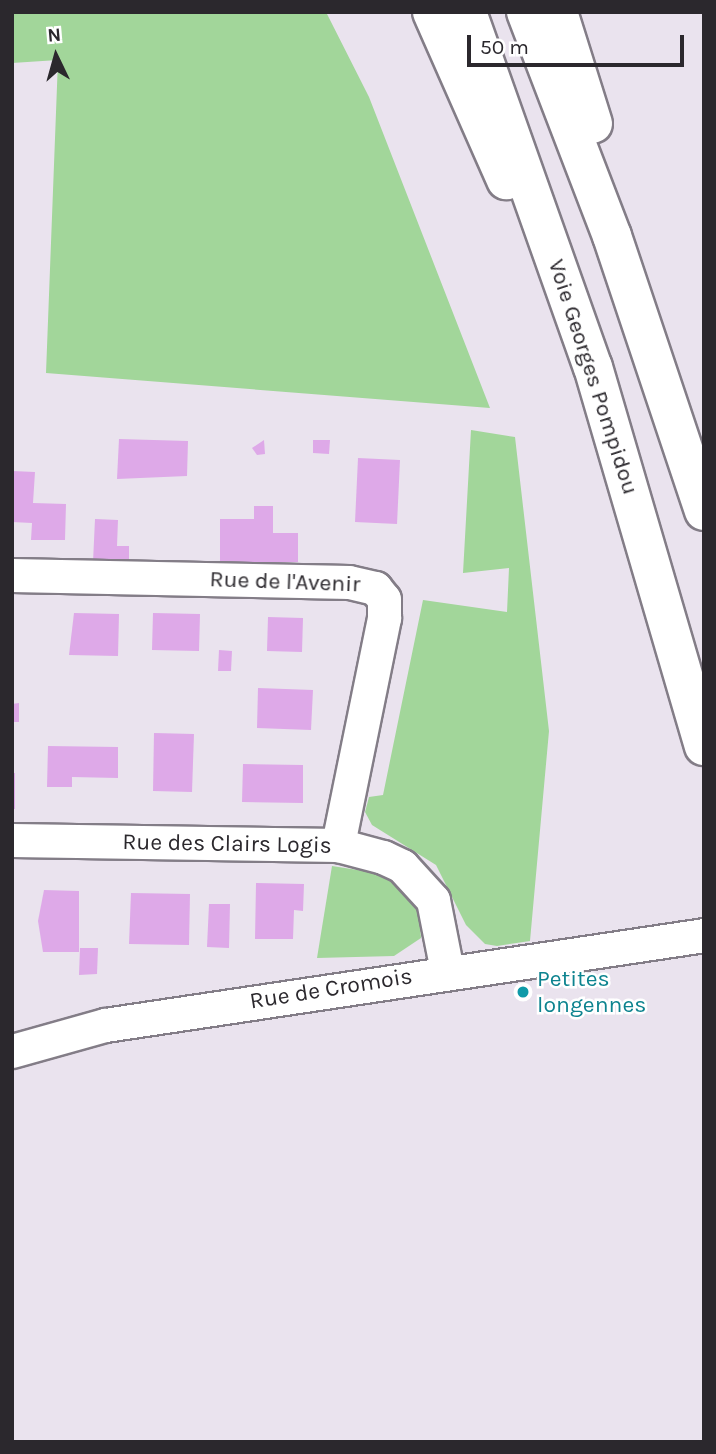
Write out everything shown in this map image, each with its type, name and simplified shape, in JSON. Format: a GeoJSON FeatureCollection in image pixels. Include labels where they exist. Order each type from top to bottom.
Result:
{"type":"FeatureCollection","features":[{"type":"Feature","properties":{"kind":"highway"},"geometry":{"type":"LineString","coordinates":[[432,12],[593,367]]}},
{"type":"Feature","properties":{"kind":"highway","name":"Voie Georges Pompidou"},"geometry":{"type":"LineString","coordinates":[[467,12],[593,367],[704,747]]}},
{"type":"Feature","properties":{"kind":"highway"},"geometry":{"type":"LineString","coordinates":[[538,14],[704,512]]}},
{"type":"Feature","properties":{"kind":"street","name":"Rue de l'Avenir"},"geometry":{"type":"LineString","coordinates":[[12,575],[349,582],[380,592],[384,618],[338,845]]}},
{"type":"Feature","properties":{"kind":"street","name":"Rue des Clairs Logis"},"geometry":{"type":"LineString","coordinates":[[12,840],[338,845],[402,866],[422,883],[440,922],[447,971]]}},
{"type":"Feature","properties":{"kind":"street","name":"Rue de Cromois"},"geometry":{"type":"LineString","coordinates":[[12,1051],[105,1024],[447,971],[704,935]]}},
{"type":"Feature","properties":{"kind":"green space"},"geometry":{"type":"Polygon","coordinates":[[[12,12],[326,12],[369,97],[490,408],[46,373],[58,60],[12,63],[12,12]]]}},
{"type":"Feature","properties":{"kind":"green space"},"geometry":{"type":"Polygon","coordinates":[[[471,430],[515,437],[549,731],[530,941],[497,946],[485,944],[466,925],[436,865],[372,825],[365,812],[369,797],[383,795],[423,600],[507,612],[509,568],[463,573],[471,430]]]}},
{"type":"Feature","properties":{"kind":"green space"},"geometry":{"type":"Polygon","coordinates":[[[332,866],[377,873],[401,888],[419,911],[421,938],[394,956],[317,958],[332,866]]]}},
{"type":"Feature","properties":{"kind":"building"},"geometry":{"type":"Polygon","coordinates":[[[119,439],[188,441],[187,476],[117,479],[119,439]]]}},
{"type":"Feature","properties":{"kind":"building"},"geometry":{"type":"Polygon","coordinates":[[[264,440],[265,454],[257,455],[252,448],[264,440]]]}},
{"type":"Feature","properties":{"kind":"building"},"geometry":{"type":"Polygon","coordinates":[[[313,440],[330,440],[329,454],[313,453],[313,440]]]}},
{"type":"Feature","properties":{"kind":"building"},"geometry":{"type":"Polygon","coordinates":[[[358,458],[400,460],[397,524],[355,522],[358,458]]]}},
{"type":"Feature","properties":{"kind":"building"},"geometry":{"type":"Polygon","coordinates":[[[12,471],[35,472],[33,503],[66,504],[65,540],[31,540],[32,523],[12,522],[12,471]]]}},
{"type":"Feature","properties":{"kind":"building"},"geometry":{"type":"Polygon","coordinates":[[[254,506],[273,506],[273,533],[298,533],[298,562],[220,562],[220,519],[254,519],[254,506]]]}},
{"type":"Feature","properties":{"kind":"building"},"geometry":{"type":"Polygon","coordinates":[[[95,519],[118,520],[117,546],[129,546],[129,565],[93,562],[95,519]]]}},
{"type":"Feature","properties":{"kind":"building"},"geometry":{"type":"Polygon","coordinates":[[[74,613],[119,614],[118,656],[69,655],[74,613]]]}},
{"type":"Feature","properties":{"kind":"building"},"geometry":{"type":"Polygon","coordinates":[[[153,613],[200,614],[199,651],[152,650],[153,613]]]}},
{"type":"Feature","properties":{"kind":"building"},"geometry":{"type":"Polygon","coordinates":[[[268,617],[303,618],[302,652],[267,651],[268,617]]]}},
{"type":"Feature","properties":{"kind":"building"},"geometry":{"type":"Polygon","coordinates":[[[219,650],[232,651],[231,671],[218,671],[219,650]]]}},
{"type":"Feature","properties":{"kind":"building"},"geometry":{"type":"Polygon","coordinates":[[[258,688],[313,690],[311,730],[257,728],[258,688]]]}},
{"type":"Feature","properties":{"kind":"building"},"geometry":{"type":"Polygon","coordinates":[[[19,703],[19,722],[12,722],[12,704],[19,703]]]}},
{"type":"Feature","properties":{"kind":"building"},"geometry":{"type":"Polygon","coordinates":[[[154,733],[194,734],[192,792],[153,791],[154,733]]]}},
{"type":"Feature","properties":{"kind":"building"},"geometry":{"type":"Polygon","coordinates":[[[48,746],[118,747],[118,778],[72,777],[72,787],[47,787],[48,746]]]}},
{"type":"Feature","properties":{"kind":"building"},"geometry":{"type":"Polygon","coordinates":[[[243,764],[303,765],[303,803],[242,802],[243,764]]]}},
{"type":"Feature","properties":{"kind":"building"},"geometry":{"type":"Polygon","coordinates":[[[12,773],[15,773],[15,809],[12,809],[12,773]]]}},
{"type":"Feature","properties":{"kind":"building"},"geometry":{"type":"Polygon","coordinates":[[[256,883],[304,884],[303,911],[294,910],[293,939],[255,939],[256,883]]]}},
{"type":"Feature","properties":{"kind":"building"},"geometry":{"type":"Polygon","coordinates":[[[44,890],[79,891],[79,952],[43,952],[38,921],[44,890]]]}},
{"type":"Feature","properties":{"kind":"building"},"geometry":{"type":"Polygon","coordinates":[[[131,893],[190,894],[189,945],[129,944],[131,893]]]}},
{"type":"Feature","properties":{"kind":"building"},"geometry":{"type":"Polygon","coordinates":[[[209,904],[230,904],[229,948],[207,947],[209,904]]]}},
{"type":"Feature","properties":{"kind":"building"},"geometry":{"type":"Polygon","coordinates":[[[80,948],[98,948],[97,974],[79,975],[80,948]]]}},
{"type":"Feature","properties":{"kind":"building"},"geometry":{"type":"Polygon","coordinates":[[[525,986],[531,995],[516,997],[515,990],[525,986]]]}},
{"type":"Feature","properties":{"kind":"place","name":"Petites longennes"},"geometry":{"type":"Point","coordinates":[523,992]}}]}
